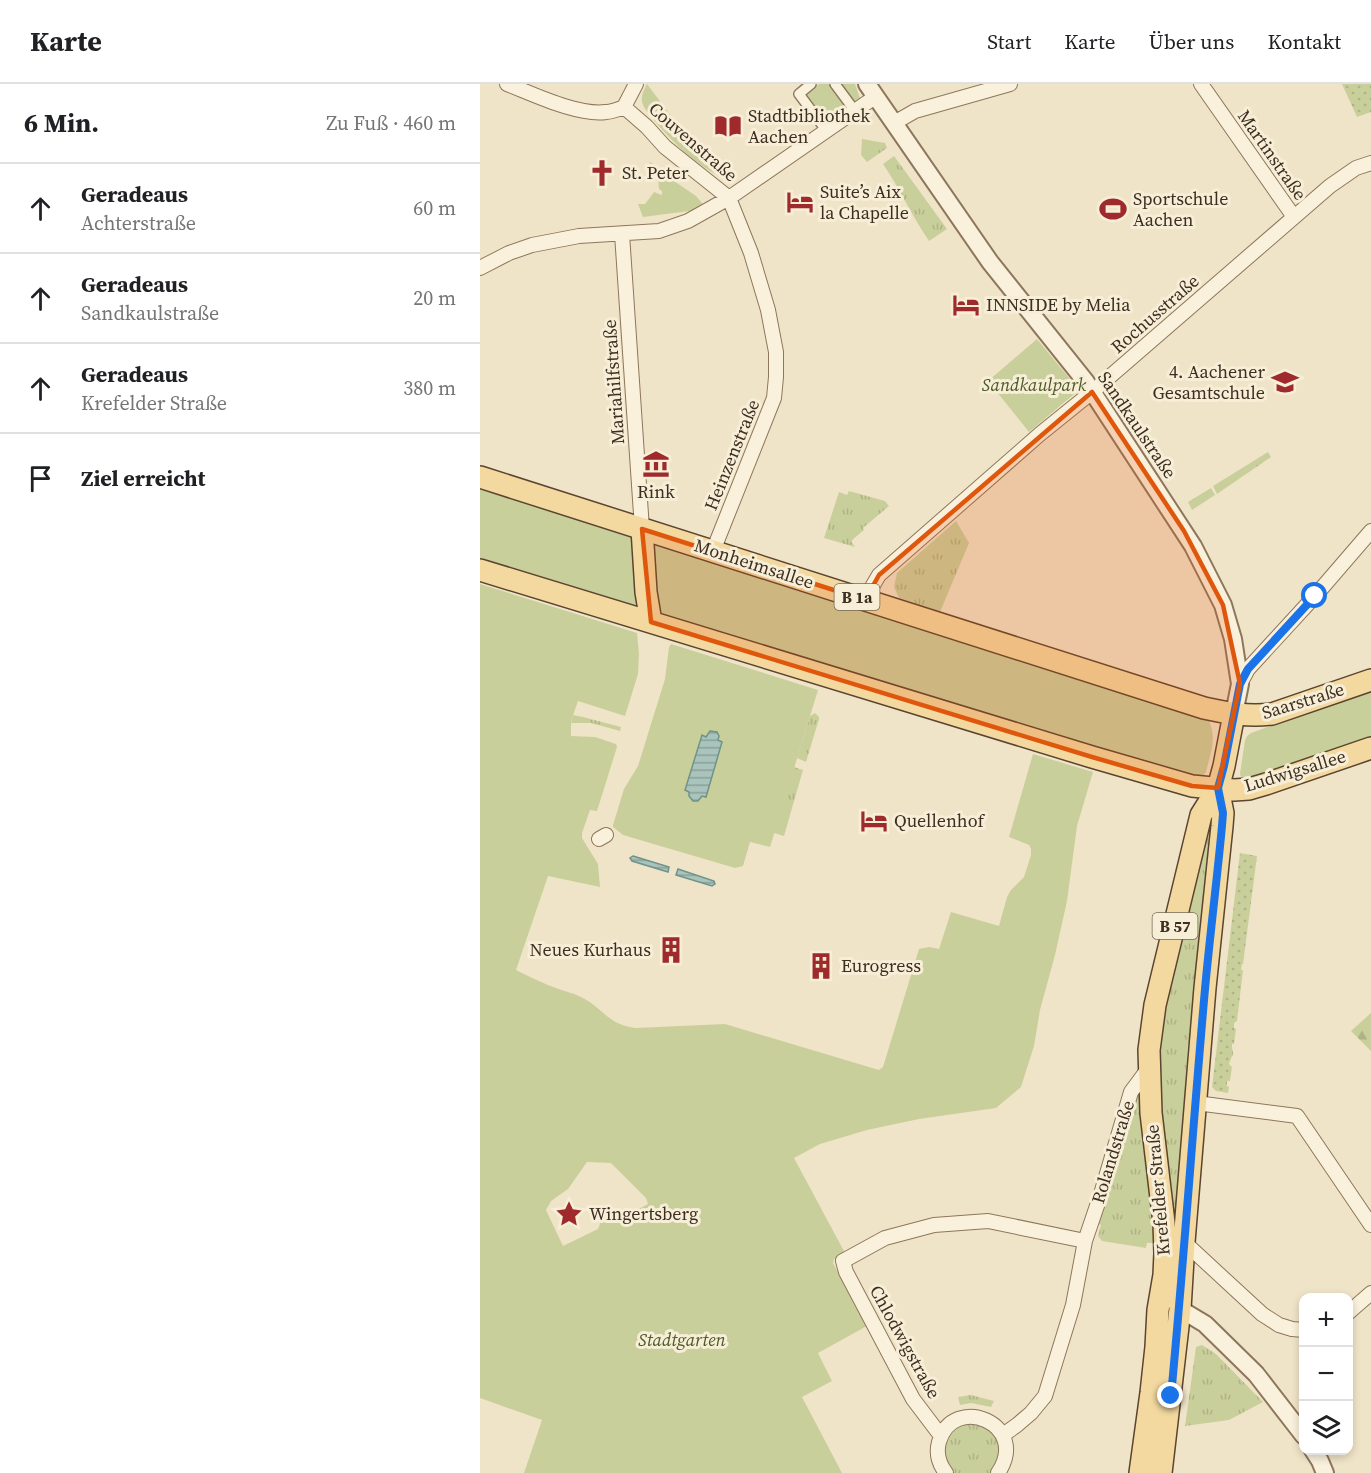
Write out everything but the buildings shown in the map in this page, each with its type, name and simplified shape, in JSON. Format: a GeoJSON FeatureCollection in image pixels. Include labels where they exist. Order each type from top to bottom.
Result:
{"type":"FeatureCollection","features":[{"type":"Feature","properties":{"kind":"main road","name":"Monheimsallee"},"geometry":{"type":"LineString","coordinates":[[480,477],[1193,704],[1234,714]]}},
{"type":"Feature","properties":{"kind":"main road"},"geometry":{"type":"LineString","coordinates":[[642,529],[646,592],[651,622]]}},
{"type":"Feature","properties":{"kind":"main road"},"geometry":{"type":"LineString","coordinates":[[480,570],[1125,767],[1192,786],[1218,788]]}},
{"type":"Feature","properties":{"kind":"main road","name":"Saarstraße"},"geometry":{"type":"LineString","coordinates":[[1234,714],[1257,716],[1272,714],[1371,680]]}},
{"type":"Feature","properties":{"kind":"main road","name":"Krefelder Straße"},"geometry":{"type":"LineString","coordinates":[[1161,1473],[1179,1309],[1205,988],[1222,826],[1223,813],[1218,788],[1234,714]]}},
{"type":"Feature","properties":{"kind":"main road","name":"Ludwigsallee"},"geometry":{"type":"LineString","coordinates":[[1218,788],[1249,789],[1371,749]]}},
{"type":"Feature","properties":{"kind":"main road","name":"B 57"},"geometry":{"type":"LineString","coordinates":[[1148,1069],[1155,1005],[1202,815],[1218,788]]}},
{"type":"Feature","properties":{"kind":"main road","name":"Krefelder Straße"},"geometry":{"type":"LineString","coordinates":[[1140,1473],[1152,1393],[1165,1253],[1164,1223],[1150,1113],[1148,1069]]}},
{"type":"Feature","properties":{"kind":"street"},"geometry":{"type":"LineString","coordinates":[[507,84],[566,106],[591,112],[607,112],[624,107]]}},
{"type":"Feature","properties":{"kind":"street","name":"Couvenstraße"},"geometry":{"type":"LineString","coordinates":[[636,84],[624,107],[665,147],[729,198]]}},
{"type":"Feature","properties":{"kind":"street"},"geometry":{"type":"LineString","coordinates":[[811,84],[799,94],[826,130]]}},
{"type":"Feature","properties":{"kind":"street"},"geometry":{"type":"LineString","coordinates":[[835,84],[855,111]]}},
{"type":"Feature","properties":{"kind":"street"},"geometry":{"type":"LineString","coordinates":[[894,123],[915,111],[1010,84]]}},
{"type":"Feature","properties":{"kind":"street","name":"Martinstraße"},"geometry":{"type":"LineString","coordinates":[[1201,84],[1294,217]]}},
{"type":"Feature","properties":{"kind":"street"},"geometry":{"type":"LineString","coordinates":[[480,268],[509,253],[532,245],[579,236],[659,231],[688,221],[729,198],[855,111],[871,91]]}},
{"type":"Feature","properties":{"kind":"street","name":"Sandkaulstraße"},"geometry":{"type":"LineString","coordinates":[[871,91],[990,262],[1092,392],[1184,531],[1205,567],[1222,605],[1233,639],[1240,684],[1234,714]]}},
{"type":"Feature","properties":{"kind":"street","name":"Rochusstraße"},"geometry":{"type":"LineString","coordinates":[[867,600],[879,575],[1040,434],[1092,392],[1329,186],[1356,168],[1371,163]]}},
{"type":"Feature","properties":{"kind":"street","name":"Heinzenstraße"},"geometry":{"type":"LineString","coordinates":[[713,551],[774,398],[776,377],[776,352],[768,310],[751,253],[729,198]]}},
{"type":"Feature","properties":{"kind":"street","name":"Mariahilfstraße"},"geometry":{"type":"LineString","coordinates":[[622,234],[642,529]]}},
{"type":"Feature","properties":{"kind":"street"},"geometry":{"type":"LineString","coordinates":[[1240,684],[1248,669],[1371,531]]}},
{"type":"Feature","properties":{"kind":"street","name":"Rolandstraße"},"geometry":{"type":"LineString","coordinates":[[1003,1435],[1031,1413],[1045,1396],[1073,1305],[1085,1241],[1131,1092],[1148,1069]]}},
{"type":"Feature","properties":{"kind":"street"},"geometry":{"type":"LineString","coordinates":[[1196,1103],[1297,1116],[1371,1225]]}},
{"type":"Feature","properties":{"kind":"street","name":"Chlodwigstraße"},"geometry":{"type":"LineString","coordinates":[[941,1436],[913,1399],[846,1272],[843,1261],[885,1238],[934,1225],[988,1221],[1085,1241]]}},
{"type":"Feature","properties":{"kind":"street"},"geometry":{"type":"LineString","coordinates":[[1184,1242],[1262,1314],[1279,1325],[1299,1330]]}},
{"type":"Feature","properties":{"kind":"street","name":"Krefelder Straße"},"geometry":{"type":"LineString","coordinates":[[1164,1275],[1179,1309]]}},
{"type":"Feature","properties":{"kind":"street"},"geometry":{"type":"LineString","coordinates":[[1353,1309],[1371,1293]]}},
{"type":"Feature","properties":{"kind":"street"},"geometry":{"type":"LineString","coordinates":[[1179,1309],[1205,1324],[1256,1374],[1299,1429]]}},
{"type":"Feature","properties":{"kind":"street"},"geometry":{"type":"LineString","coordinates":[[946,1473],[940,1464],[938,1455],[941,1436],[956,1420],[977,1416],[997,1426],[1003,1435],[1006,1456],[998,1473]]}},
{"type":"Feature","properties":{"kind":"street"},"geometry":{"type":"LineString","coordinates":[[1316,1455],[1325,1473]]}},
{"type":"Feature","properties":{"kind":"highlighted area"},"geometry":{"type":"Polygon","coordinates":[[[1092,392],[1184,531],[1223,605],[1240,684],[1218,788],[1192,786],[1092,757],[651,622],[642,529],[865,600],[879,575],[1092,392]]]}},
{"type":"Feature","properties":{"kind":"green space"},"geometry":{"type":"Polygon","coordinates":[[[647,84],[715,174],[685,152],[647,111],[642,99],[647,84]]]}},
{"type":"Feature","properties":{"kind":"green space"},"geometry":{"type":"Polygon","coordinates":[[[819,84],[855,84],[860,98],[858,102],[827,124],[806,95],[819,84]]]}},
{"type":"Feature","properties":{"kind":"green space"},"geometry":{"type":"Polygon","coordinates":[[[1342,84],[1371,84],[1371,112],[1357,117],[1342,84]]]}},
{"type":"Feature","properties":{"kind":"green space"},"geometry":{"type":"Polygon","coordinates":[[[862,139],[885,143],[887,148],[867,162],[861,155],[862,139]]]}},
{"type":"Feature","properties":{"kind":"green space"},"geometry":{"type":"Polygon","coordinates":[[[894,156],[947,229],[929,241],[883,164],[894,156]]]}},
{"type":"Feature","properties":{"kind":"green space"},"geometry":{"type":"Polygon","coordinates":[[[649,161],[696,196],[702,203],[701,208],[643,217],[638,204],[645,204],[654,192],[662,195],[658,177],[649,161]]]}},
{"type":"Feature","properties":{"kind":"green space","name":"Sandkaulpark"},"geometry":{"type":"Polygon","coordinates":[[[1037,339],[1079,390],[1029,432],[988,381],[1037,339]]]}},
{"type":"Feature","properties":{"kind":"green space"},"geometry":{"type":"Polygon","coordinates":[[[1268,452],[1271,457],[1217,494],[1213,486],[1268,452]]]}},
{"type":"Feature","properties":{"kind":"green space"},"geometry":{"type":"Polygon","coordinates":[[[480,483],[1207,717],[1213,738],[1206,772],[1198,778],[480,558],[480,483]]]}},
{"type":"Feature","properties":{"kind":"green space"},"geometry":{"type":"Polygon","coordinates":[[[1211,488],[1215,495],[1192,510],[1188,502],[1211,488]]]}},
{"type":"Feature","properties":{"kind":"green space"},"geometry":{"type":"Polygon","coordinates":[[[849,491],[885,501],[889,506],[851,541],[855,547],[824,538],[839,492],[847,495],[849,491]]]}},
{"type":"Feature","properties":{"kind":"green space"},"geometry":{"type":"Polygon","coordinates":[[[956,521],[969,543],[940,612],[899,598],[894,587],[897,573],[956,521]]]}},
{"type":"Feature","properties":{"kind":"green space","name":"Stadtgarten"},"geometry":{"type":"Polygon","coordinates":[[[480,584],[637,633],[638,674],[625,716],[578,701],[571,721],[571,736],[595,737],[616,744],[617,747],[597,811],[590,810],[582,833],[582,838],[598,864],[600,887],[548,876],[516,970],[589,1001],[612,1020],[626,1026],[636,1028],[725,1024],[879,1070],[883,1067],[919,949],[929,947],[939,949],[951,912],[999,926],[1007,897],[1024,877],[1031,849],[1029,845],[1009,837],[1033,754],[1093,772],[1077,826],[1067,901],[1055,955],[1040,1010],[1034,1046],[1021,1087],[996,1108],[919,1119],[867,1130],[820,1144],[794,1158],[845,1253],[834,1259],[833,1263],[867,1326],[818,1353],[832,1381],[802,1397],[842,1473],[524,1473],[542,1420],[480,1398],[480,584]],[[587,1162],[568,1189],[551,1201],[546,1210],[563,1246],[598,1229],[605,1215],[635,1216],[637,1210],[648,1204],[646,1198],[611,1163],[587,1162]]]}},
{"type":"Feature","properties":{"kind":"green space"},"geometry":{"type":"Polygon","coordinates":[[[671,644],[818,690],[770,847],[750,842],[743,866],[735,868],[623,835],[613,827],[624,789],[638,766],[665,679],[671,644]]]}},
{"type":"Feature","properties":{"kind":"green space"},"geometry":{"type":"Polygon","coordinates":[[[1371,693],[1371,741],[1267,779],[1242,779],[1240,774],[1245,740],[1251,733],[1302,714],[1371,693]]]}},
{"type":"Feature","properties":{"kind":"green space"},"geometry":{"type":"Polygon","coordinates":[[[815,713],[819,719],[806,762],[797,758],[810,716],[815,713]]]}},
{"type":"Feature","properties":{"kind":"green space"},"geometry":{"type":"Polygon","coordinates":[[[573,715],[621,727],[620,731],[591,723],[571,723],[573,715]]]}},
{"type":"Feature","properties":{"kind":"green space"},"geometry":{"type":"Polygon","coordinates":[[[794,767],[803,770],[784,836],[774,833],[794,767]]]}},
{"type":"Feature","properties":{"kind":"green space"},"geometry":{"type":"Polygon","coordinates":[[[1208,815],[1213,816],[1200,927],[1191,1038],[1188,1045],[1175,1285],[1159,1103],[1160,1028],[1199,869],[1197,865],[1208,815]]]}},
{"type":"Feature","properties":{"kind":"green space"},"geometry":{"type":"Polygon","coordinates":[[[1240,853],[1257,856],[1241,970],[1243,970],[1237,1021],[1234,1023],[1236,1029],[1234,1044],[1232,1044],[1233,1056],[1229,1064],[1232,1067],[1230,1081],[1227,1081],[1228,1093],[1216,1091],[1212,1087],[1240,853]]]}},
{"type":"Feature","properties":{"kind":"green space"},"geometry":{"type":"Polygon","coordinates":[[[1371,1013],[1371,1051],[1351,1031],[1371,1013]]]}},
{"type":"Feature","properties":{"kind":"green space"},"geometry":{"type":"Polygon","coordinates":[[[1137,1094],[1155,1243],[1147,1243],[1146,1248],[1102,1241],[1098,1236],[1101,1225],[1097,1223],[1137,1094]]]}},
{"type":"Feature","properties":{"kind":"green space"},"geometry":{"type":"Polygon","coordinates":[[[1202,1345],[1216,1354],[1263,1402],[1229,1420],[1185,1426],[1196,1347],[1202,1345]]]}},
{"type":"Feature","properties":{"kind":"green space"},"geometry":{"type":"Polygon","coordinates":[[[971,1395],[994,1401],[991,1407],[971,1403],[960,1405],[958,1397],[971,1395]]]}},
{"type":"Feature","properties":{"kind":"green space"},"geometry":{"type":"Polygon","coordinates":[[[966,1423],[984,1425],[998,1437],[1002,1455],[992,1473],[953,1473],[949,1467],[944,1453],[945,1442],[954,1429],[966,1423]]]}},
{"type":"Feature","properties":{"kind":"water"},"geometry":{"type":"Polygon","coordinates":[[[710,731],[717,732],[718,740],[722,742],[706,797],[702,796],[698,801],[693,801],[689,792],[685,790],[702,735],[706,737],[710,731]]]}},
{"type":"Feature","properties":{"kind":"water"},"geometry":{"type":"Polygon","coordinates":[[[633,856],[669,867],[668,872],[632,861],[630,858],[633,856]]]}},
{"type":"Feature","properties":{"kind":"water"},"geometry":{"type":"Polygon","coordinates":[[[678,869],[714,881],[715,884],[712,886],[676,875],[678,869]]]}},
{"type":"Feature","properties":{"kind":"place","name":"Stadtbibliothek Aachen"},"geometry":{"type":"Point","coordinates":[728,126]}},
{"type":"Feature","properties":{"kind":"place","name":"St. Peter"},"geometry":{"type":"Point","coordinates":[602,173]}},
{"type":"Feature","properties":{"kind":"place","name":"Suite’s Aix la Chapelle"},"geometry":{"type":"Point","coordinates":[800,202]}},
{"type":"Feature","properties":{"kind":"place","name":"Sportschule Aachen"},"geometry":{"type":"Point","coordinates":[1113,209]}},
{"type":"Feature","properties":{"kind":"place","name":"INNSIDE by Melia"},"geometry":{"type":"Point","coordinates":[966,305]}},
{"type":"Feature","properties":{"kind":"place","name":"4. Aachener Gesamtschule"},"geometry":{"type":"Point","coordinates":[1285,382]}},
{"type":"Feature","properties":{"kind":"place","name":"Rink"},"geometry":{"type":"Point","coordinates":[656,464]}},
{"type":"Feature","properties":{"kind":"place","name":"Quellenhof"},"geometry":{"type":"Point","coordinates":[874,821]}},
{"type":"Feature","properties":{"kind":"place","name":"Neues Kurhaus"},"geometry":{"type":"Point","coordinates":[671,950]}},
{"type":"Feature","properties":{"kind":"place","name":"Eurogress"},"geometry":{"type":"Point","coordinates":[821,966]}},
{"type":"Feature","properties":{"kind":"place","name":"Wingertsberg"},"geometry":{"type":"Point","coordinates":[569,1214]}},
{"type":"Feature","properties":{"kind":"route"},"geometry":{"type":"LineString","coordinates":[[1171,1396],[1205,988],[1222,826],[1223,813],[1218,788],[1240,684],[1248,669],[1315,596]]}}]}
